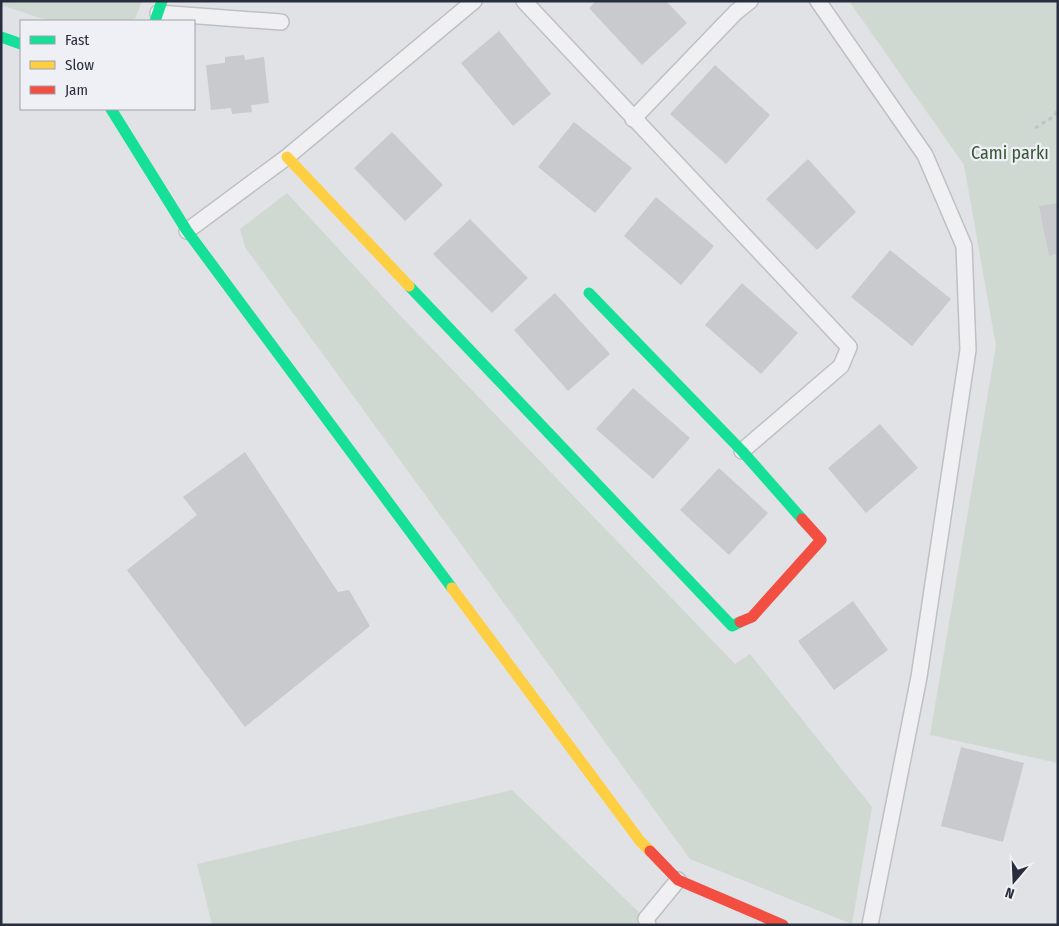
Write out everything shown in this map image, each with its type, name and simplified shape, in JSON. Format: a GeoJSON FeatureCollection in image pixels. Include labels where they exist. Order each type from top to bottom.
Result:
{"type":"FeatureCollection","features":[{"type":"Feature","properties":{"kind":"street"},"geometry":{"type":"LineString","coordinates":[[187,231],[288,158],[474,1]]}},
{"type":"Feature","properties":{"kind":"street"},"geometry":{"type":"LineString","coordinates":[[524,1],[849,347],[841,366],[742,451]]}},
{"type":"Feature","properties":{"kind":"street"},"geometry":{"type":"LineString","coordinates":[[633,119],[736,12],[750,1]]}},
{"type":"Feature","properties":{"kind":"street"},"geometry":{"type":"LineString","coordinates":[[818,1],[925,155],[964,246],[968,350],[919,677],[870,925]]}},
{"type":"Feature","properties":{"kind":"street"},"geometry":{"type":"LineString","coordinates":[[158,12],[281,22]]}},
{"type":"Feature","properties":{"kind":"street"},"geometry":{"type":"LineString","coordinates":[[1,36],[20,44]]}},
{"type":"Feature","properties":{"kind":"street"},"geometry":{"type":"LineString","coordinates":[[112,110],[187,231],[640,841],[678,880],[783,925]]}},
{"type":"Feature","properties":{"kind":"street"},"geometry":{"type":"LineString","coordinates":[[288,158],[732,626],[752,617],[821,540],[742,451],[589,293]]}},
{"type":"Feature","properties":{"kind":"street"},"geometry":{"type":"LineString","coordinates":[[648,925],[646,919],[678,880]]}},
{"type":"Feature","properties":{"kind":"path"},"geometry":{"type":"LineString","coordinates":[[1035,128],[1053,117],[1058,110]]}},
{"type":"Feature","properties":{"kind":"green space"},"geometry":{"type":"Polygon","coordinates":[[[1,1],[142,1],[135,19],[131,20],[46,20],[1,5],[1,1]]]}},
{"type":"Feature","properties":{"kind":"green space","name":"Cami parkı"},"geometry":{"type":"Polygon","coordinates":[[[849,1],[1058,1],[1058,763],[930,735],[996,346],[964,165],[849,1]]]}},
{"type":"Feature","properties":{"kind":"green space"},"geometry":{"type":"Polygon","coordinates":[[[287,193],[395,310],[735,664],[750,654],[872,807],[852,924],[690,859],[245,247],[240,229],[287,193]]]}},
{"type":"Feature","properties":{"kind":"green space"},"geometry":{"type":"Polygon","coordinates":[[[512,790],[646,919],[648,925],[212,925],[197,864],[512,790]]]}},
{"type":"Feature","properties":{"kind":"building"},"geometry":{"type":"Polygon","coordinates":[[[596,1],[666,1],[687,23],[642,65],[589,8],[596,1]]]}},
{"type":"Feature","properties":{"kind":"building"},"geometry":{"type":"Polygon","coordinates":[[[499,31],[551,94],[513,126],[461,63],[499,31]]]}},
{"type":"Feature","properties":{"kind":"building"},"geometry":{"type":"Polygon","coordinates":[[[244,55],[245,60],[264,57],[269,103],[251,105],[252,112],[232,114],[231,108],[211,110],[206,65],[225,63],[225,57],[244,55]]]}},
{"type":"Feature","properties":{"kind":"building"},"geometry":{"type":"Polygon","coordinates":[[[715,65],[770,115],[726,164],[670,114],[715,65]]]}},
{"type":"Feature","properties":{"kind":"building"},"geometry":{"type":"Polygon","coordinates":[[[574,122],[632,168],[595,213],[538,167],[574,122]]]}},
{"type":"Feature","properties":{"kind":"building"},"geometry":{"type":"Polygon","coordinates":[[[392,132],[443,185],[405,221],[354,168],[392,132]]]}},
{"type":"Feature","properties":{"kind":"building"},"geometry":{"type":"Polygon","coordinates":[[[808,159],[856,212],[817,250],[766,199],[808,159]]]}},
{"type":"Feature","properties":{"kind":"building"},"geometry":{"type":"Polygon","coordinates":[[[656,197],[714,246],[681,285],[624,236],[656,197]]]}},
{"type":"Feature","properties":{"kind":"building"},"geometry":{"type":"Polygon","coordinates":[[[1058,203],[1058,254],[1049,256],[1039,206],[1058,203]]]}},
{"type":"Feature","properties":{"kind":"building"},"geometry":{"type":"Polygon","coordinates":[[[470,219],[528,278],[492,313],[433,254],[470,219]]]}},
{"type":"Feature","properties":{"kind":"building"},"geometry":{"type":"Polygon","coordinates":[[[890,250],[951,299],[912,346],[851,297],[890,250]]]}},
{"type":"Feature","properties":{"kind":"building"},"geometry":{"type":"Polygon","coordinates":[[[742,283],[798,333],[761,374],[705,325],[742,283]]]}},
{"type":"Feature","properties":{"kind":"building"},"geometry":{"type":"Polygon","coordinates":[[[555,293],[610,354],[568,391],[514,330],[555,293]]]}},
{"type":"Feature","properties":{"kind":"building"},"geometry":{"type":"Polygon","coordinates":[[[633,388],[690,438],[653,479],[596,429],[633,388]]]}},
{"type":"Feature","properties":{"kind":"building"},"geometry":{"type":"Polygon","coordinates":[[[880,424],[918,468],[866,513],[828,468],[880,424]]]}},
{"type":"Feature","properties":{"kind":"building"},"geometry":{"type":"Polygon","coordinates":[[[245,452],[338,592],[349,590],[370,626],[245,727],[127,570],[197,515],[183,497],[245,452]]]}},
{"type":"Feature","properties":{"kind":"building"},"geometry":{"type":"Polygon","coordinates":[[[719,468],[768,513],[729,555],[680,510],[719,468]]]}},
{"type":"Feature","properties":{"kind":"building"},"geometry":{"type":"Polygon","coordinates":[[[853,601],[888,650],[834,690],[798,641],[853,601]]]}},
{"type":"Feature","properties":{"kind":"building"},"geometry":{"type":"Polygon","coordinates":[[[961,747],[1024,763],[1003,842],[941,826],[961,747]]]}},
{"type":"Feature","properties":{"kind":"traffic: fast"},"geometry":{"type":"LineString","coordinates":[[155,20],[162,1]]}},
{"type":"Feature","properties":{"kind":"traffic: fast"},"geometry":{"type":"LineString","coordinates":[[1,37],[20,44]]}},
{"type":"Feature","properties":{"kind":"traffic: fast"},"geometry":{"type":"LineString","coordinates":[[112,110],[187,231],[452,588]]}},
{"type":"Feature","properties":{"kind":"traffic: fast"},"geometry":{"type":"LineString","coordinates":[[409,286],[732,626],[740,622]]}},
{"type":"Feature","properties":{"kind":"traffic: fast"},"geometry":{"type":"LineString","coordinates":[[589,293],[742,451],[802,519]]}},
{"type":"Feature","properties":{"kind":"traffic: slow"},"geometry":{"type":"LineString","coordinates":[[287,157],[409,286]]}},
{"type":"Feature","properties":{"kind":"traffic: slow"},"geometry":{"type":"LineString","coordinates":[[452,588],[640,841],[650,851]]}},
{"type":"Feature","properties":{"kind":"traffic: jam"},"geometry":{"type":"LineString","coordinates":[[740,622],[752,617],[821,540],[802,519]]}},
{"type":"Feature","properties":{"kind":"traffic: jam"},"geometry":{"type":"LineString","coordinates":[[650,851],[678,880],[783,925]]}}]}
